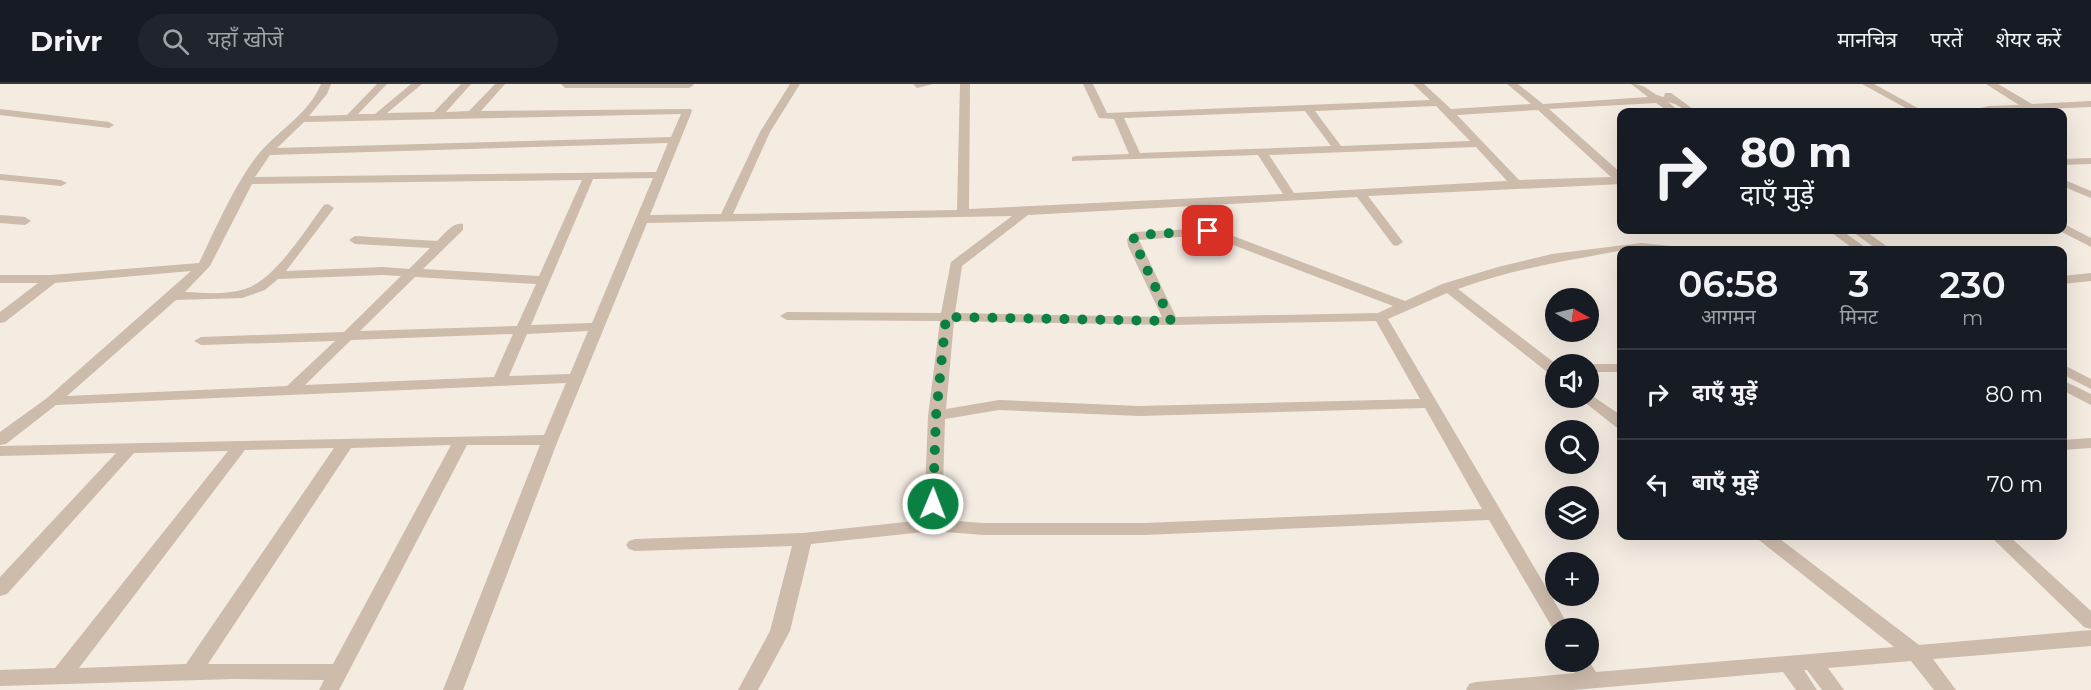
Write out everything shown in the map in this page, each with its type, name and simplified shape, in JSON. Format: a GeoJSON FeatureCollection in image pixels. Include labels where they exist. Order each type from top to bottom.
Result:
{"type":"FeatureCollection","features":[{"type":"Feature","properties":{"kind":"street"},"geometry":{"type":"LineString","coordinates":[[0,440],[52,401],[173,296],[204,266],[231,210],[266,152],[301,119],[322,94],[326,84]]}},
{"type":"Feature","properties":{"kind":"street"},"geometry":{"type":"LineString","coordinates":[[350,117],[382,84]]}},
{"type":"Feature","properties":{"kind":"street"},"geometry":{"type":"LineString","coordinates":[[380,115],[417,84]]}},
{"type":"Feature","properties":{"kind":"street"},"geometry":{"type":"LineString","coordinates":[[437,115],[466,84]]}},
{"type":"Feature","properties":{"kind":"street"},"geometry":{"type":"LineString","coordinates":[[472,114],[500,84]]}},
{"type":"Feature","properties":{"kind":"street"},"geometry":{"type":"LineString","coordinates":[[726,217],[765,132],[795,84]]}},
{"type":"Feature","properties":{"kind":"street"},"geometry":{"type":"LineString","coordinates":[[917,85],[928,84]]}},
{"type":"Feature","properties":{"kind":"street"},"geometry":{"type":"LineString","coordinates":[[963,212],[965,84]]}},
{"type":"Feature","properties":{"kind":"street"},"geometry":{"type":"LineString","coordinates":[[1088,84],[1103,116],[1436,102]]}},
{"type":"Feature","properties":{"kind":"street"},"geometry":{"type":"LineString","coordinates":[[1418,84],[1449,112],[1516,184]]}},
{"type":"Feature","properties":{"kind":"street"},"geometry":{"type":"LineString","coordinates":[[1512,84],[1540,106],[1617,177]]}},
{"type":"Feature","properties":{"kind":"street"},"geometry":{"type":"LineString","coordinates":[[1636,84],[1669,108]]}},
{"type":"Feature","properties":{"kind":"street"},"geometry":{"type":"LineString","coordinates":[[1653,84],[1686,108]]}},
{"type":"Feature","properties":{"kind":"street"},"geometry":{"type":"LineString","coordinates":[[1867,84],[1912,108]]}},
{"type":"Feature","properties":{"kind":"street"},"geometry":{"type":"LineString","coordinates":[[1991,84],[2030,107]]}},
{"type":"Feature","properties":{"kind":"street"},"geometry":{"type":"LineString","coordinates":[[565,85],[690,85]]}},
{"type":"Feature","properties":{"kind":"street"},"geometry":{"type":"LineString","coordinates":[[661,111],[690,85]]}},
{"type":"Feature","properties":{"kind":"street"},"geometry":{"type":"LineString","coordinates":[[1449,112],[1674,99]]}},
{"type":"Feature","properties":{"kind":"street"},"geometry":{"type":"LineString","coordinates":[[2010,108],[2091,104]]}},
{"type":"Feature","properties":{"kind":"street"},"geometry":{"type":"LineString","coordinates":[[1308,108],[1338,149]]}},
{"type":"Feature","properties":{"kind":"street"},"geometry":{"type":"LineString","coordinates":[[301,119],[380,115],[687,111],[550,440],[453,690]]}},
{"type":"Feature","properties":{"kind":"street"},"geometry":{"type":"LineString","coordinates":[[0,112],[109,125]]}},
{"type":"Feature","properties":{"kind":"street"},"geometry":{"type":"LineString","coordinates":[[1117,115],[1136,156]]}},
{"type":"Feature","properties":{"kind":"street"},"geometry":{"type":"LineString","coordinates":[[266,152],[675,140]]}},
{"type":"Feature","properties":{"kind":"street"},"geometry":{"type":"LineString","coordinates":[[1076,159],[1477,144]]}},
{"type":"Feature","properties":{"kind":"street"},"geometry":{"type":"LineString","coordinates":[[1261,152],[1291,196]]}},
{"type":"Feature","properties":{"kind":"street"},"geometry":{"type":"LineString","coordinates":[[2067,162],[2091,160]]}},
{"type":"Feature","properties":{"kind":"street"},"geometry":{"type":"LineString","coordinates":[[249,181],[661,175]]}},
{"type":"Feature","properties":{"kind":"street"},"geometry":{"type":"LineString","coordinates":[[499,382],[589,176]]}},
{"type":"Feature","properties":{"kind":"street"},"geometry":{"type":"LineString","coordinates":[[0,177],[61,183]]}},
{"type":"Feature","properties":{"kind":"street"},"geometry":{"type":"LineString","coordinates":[[642,219],[1025,212],[1516,184],[1617,181]]}},
{"type":"Feature","properties":{"kind":"street"},"geometry":{"type":"LineString","coordinates":[[2067,184],[2091,195]]}},
{"type":"Feature","properties":{"kind":"street"},"geometry":{"type":"LineString","coordinates":[[1360,193],[1397,242]]}},
{"type":"Feature","properties":{"kind":"street"},"geometry":{"type":"LineString","coordinates":[[173,296],[233,295],[253,292],[270,281],[328,208]]}},
{"type":"Feature","properties":{"kind":"street"},"geometry":{"type":"LineString","coordinates":[[933,525],[936,416],[946,317],[956,265],[1025,212]]}},
{"type":"Feature","properties":{"kind":"street"},"geometry":{"type":"LineString","coordinates":[[0,219],[25,221]]}},
{"type":"Feature","properties":{"kind":"street"},"geometry":{"type":"LineString","coordinates":[[291,391],[459,227]]}},
{"type":"Feature","properties":{"kind":"street"},"geometry":{"type":"LineString","coordinates":[[2067,230],[2091,243]]}},
{"type":"Feature","properties":{"kind":"street"},"geometry":{"type":"LineString","coordinates":[[1171,321],[1134,246],[1133,239],[1139,235],[1208,231],[1405,306]]}},
{"type":"Feature","properties":{"kind":"street"},"geometry":{"type":"LineString","coordinates":[[1840,234],[1857,246]]}},
{"type":"Feature","properties":{"kind":"street"},"geometry":{"type":"LineString","coordinates":[[1862,234],[1880,246]]}},
{"type":"Feature","properties":{"kind":"street"},"geometry":{"type":"LineString","coordinates":[[355,240],[440,245]]}},
{"type":"Feature","properties":{"kind":"street"},"geometry":{"type":"LineString","coordinates":[[1638,246],[1653,246]]}},
{"type":"Feature","properties":{"kind":"street"},"geometry":{"type":"LineString","coordinates":[[787,316],[1171,321],[1380,317],[1480,275],[1557,255],[1617,248]]}},
{"type":"Feature","properties":{"kind":"street"},"geometry":{"type":"LineString","coordinates":[[0,279],[51,279],[204,266]]}},
{"type":"Feature","properties":{"kind":"street"},"geometry":{"type":"LineString","coordinates":[[274,275],[341,271],[413,272],[543,280]]}},
{"type":"Feature","properties":{"kind":"street"},"geometry":{"type":"LineString","coordinates":[[2067,279],[2091,277]]}},
{"type":"Feature","properties":{"kind":"street"},"geometry":{"type":"LineString","coordinates":[[0,319],[51,279]]}},
{"type":"Feature","properties":{"kind":"street"},"geometry":{"type":"LineString","coordinates":[[1447,287],[1545,363]]}},
{"type":"Feature","properties":{"kind":"street"},"geometry":{"type":"LineString","coordinates":[[1380,317],[1554,618]]}},
{"type":"Feature","properties":{"kind":"street"},"geometry":{"type":"LineString","coordinates":[[201,341],[597,327]]}},
{"type":"Feature","properties":{"kind":"street"},"geometry":{"type":"LineString","coordinates":[[1599,368],[1617,368]]}},
{"type":"Feature","properties":{"kind":"street"},"geometry":{"type":"LineString","coordinates":[[2067,371],[2091,385]]}},
{"type":"Feature","properties":{"kind":"street"},"geometry":{"type":"LineString","coordinates":[[52,401],[576,378]]}},
{"type":"Feature","properties":{"kind":"street"},"geometry":{"type":"LineString","coordinates":[[2067,387],[2091,400]]}},
{"type":"Feature","properties":{"kind":"street"},"geometry":{"type":"LineString","coordinates":[[936,416],[999,405],[1139,411],[1430,403]]}},
{"type":"Feature","properties":{"kind":"street"},"geometry":{"type":"LineString","coordinates":[[1599,406],[1617,419]]}},
{"type":"Feature","properties":{"kind":"street"},"geometry":{"type":"LineString","coordinates":[[0,678],[233,671],[334,681],[462,440]]}},
{"type":"Feature","properties":{"kind":"street"},"geometry":{"type":"LineString","coordinates":[[0,451],[550,440]]}},
{"type":"Feature","properties":{"kind":"street"},"geometry":{"type":"LineString","coordinates":[[191,673],[346,443]]}},
{"type":"Feature","properties":{"kind":"street"},"geometry":{"type":"LineString","coordinates":[[2067,445],[2091,443]]}},
{"type":"Feature","properties":{"kind":"street"},"geometry":{"type":"LineString","coordinates":[[60,677],[241,445]]}},
{"type":"Feature","properties":{"kind":"street"},"geometry":{"type":"LineString","coordinates":[[0,589],[130,448]]}},
{"type":"Feature","properties":{"kind":"street"},"geometry":{"type":"LineString","coordinates":[[635,545],[803,539],[933,525],[984,529],[1144,528],[1494,514]]}},
{"type":"Feature","properties":{"kind":"street"},"geometry":{"type":"LineString","coordinates":[[748,690],[780,632],[803,539]]}},
{"type":"Feature","properties":{"kind":"street"},"geometry":{"type":"LineString","coordinates":[[1770,540],[1916,653],[1946,690]]}},
{"type":"Feature","properties":{"kind":"street"},"geometry":{"type":"LineString","coordinates":[[2003,540],[2091,622]]}},
{"type":"Feature","properties":{"kind":"street"},"geometry":{"type":"LineString","coordinates":[[1476,690],[1567,686],[1590,680],[2091,638]]}},
{"type":"Feature","properties":{"kind":"street"},"geometry":{"type":"LineString","coordinates":[[1812,662],[1834,690]]}},
{"type":"Feature","properties":{"kind":"street"},"geometry":{"type":"LineString","coordinates":[[1789,665],[1808,690]]}},
{"type":"Feature","properties":{"kind":"street"},"geometry":{"type":"LineString","coordinates":[[1585,672],[1590,680]]}},
{"type":"Feature","properties":{"kind":"route"},"geometry":{"type":"LineString","coordinates":[[933,504],[936,416],[946,317],[1171,321],[1134,246],[1133,239],[1139,235],[1208,231]]}}]}
